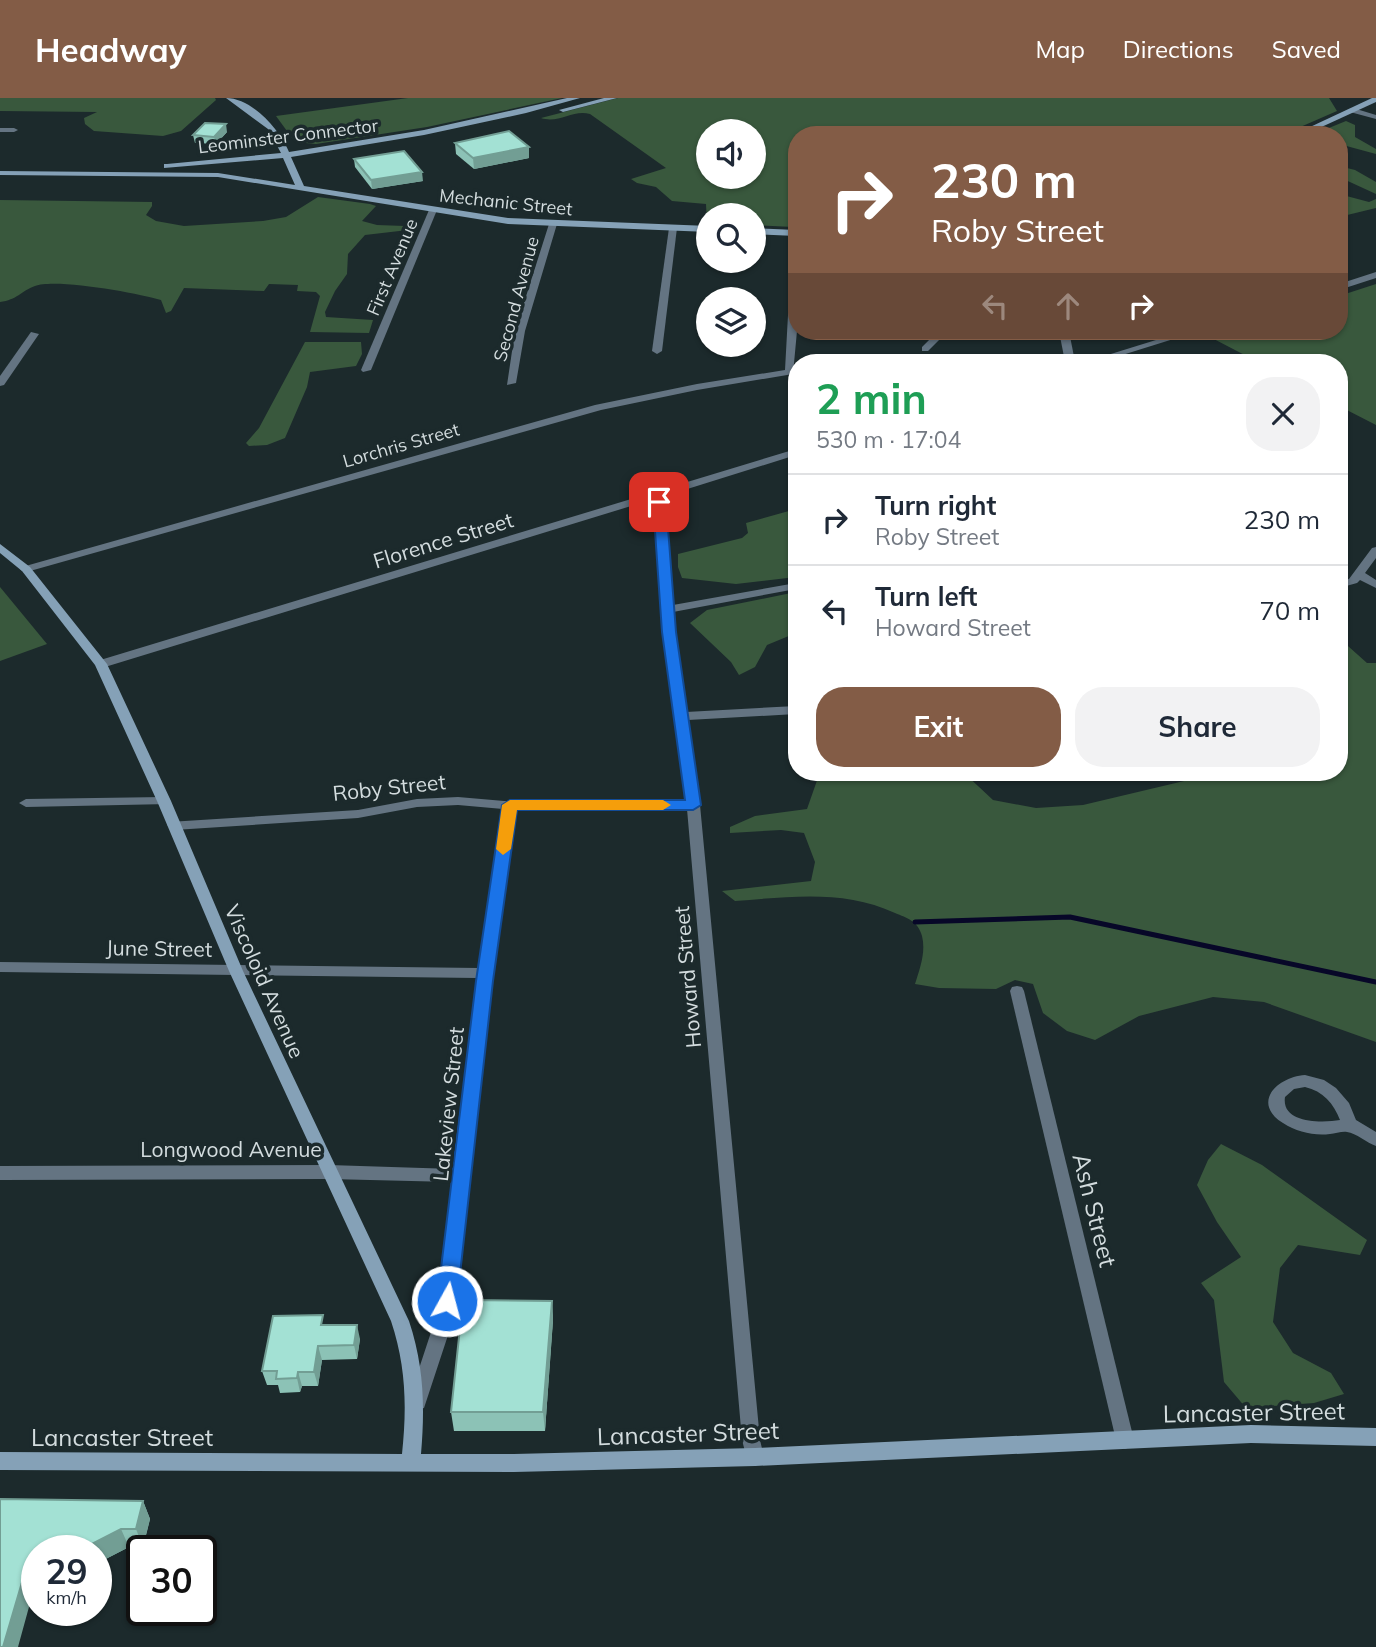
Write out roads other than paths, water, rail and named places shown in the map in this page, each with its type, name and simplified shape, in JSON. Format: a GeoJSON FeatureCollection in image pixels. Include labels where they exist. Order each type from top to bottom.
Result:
{"type":"FeatureCollection","features":[{"type":"Feature","properties":{"kind":"main road"},"geometry":{"type":"LineString","coordinates":[[230,98],[267,123],[277,136],[302,190]]}},
{"type":"Feature","properties":{"kind":"main road","name":"Leominster Connector"},"geometry":{"type":"LineString","coordinates":[[0,173],[286,159],[436,131],[576,98]]}},
{"type":"Feature","properties":{"kind":"main road","name":"Leominster Connector"},"geometry":{"type":"LineString","coordinates":[[158,173],[368,152],[461,135],[613,98]]}},
{"type":"Feature","properties":{"kind":"main road"},"geometry":{"type":"LineString","coordinates":[[1317,126],[1376,99]]}},
{"type":"Feature","properties":{"kind":"main road","name":"Mechanic Street"},"geometry":{"type":"LineString","coordinates":[[0,173],[158,173],[231,177],[433,211],[553,224],[696,229]]}},
{"type":"Feature","properties":{"kind":"main road"},"geometry":{"type":"LineString","coordinates":[[766,232],[788,233]]}},
{"type":"Feature","properties":{"kind":"main road","name":"Viscoloid Avenue"},"geometry":{"type":"LineString","coordinates":[[0,547],[26,569],[101,664],[164,801],[236,971],[409,1345],[415,1370],[416,1404],[410,1464]]}},
{"type":"Feature","properties":{"kind":"main road","name":"Lancaster Street"},"geometry":{"type":"LineString","coordinates":[[0,1461],[410,1464],[755,1457],[1251,1434],[1376,1437]]}},
{"type":"Feature","properties":{"kind":"street"},"geometry":{"type":"LineString","coordinates":[[1353,110],[1376,117]]}},
{"type":"Feature","properties":{"kind":"street"},"geometry":{"type":"LineString","coordinates":[[0,130],[15,130]]}},
{"type":"Feature","properties":{"kind":"street","name":"First Avenue"},"geometry":{"type":"LineString","coordinates":[[366,370],[433,211]]}},
{"type":"Feature","properties":{"kind":"street","name":"Second Avenue"},"geometry":{"type":"LineString","coordinates":[[511,383],[520,331],[553,224]]}},
{"type":"Feature","properties":{"kind":"street"},"geometry":{"type":"LineString","coordinates":[[657,351],[673,228]]}},
{"type":"Feature","properties":{"kind":"street"},"geometry":{"type":"LineString","coordinates":[[1348,284],[1376,275]]}},
{"type":"Feature","properties":{"kind":"street"},"geometry":{"type":"LineString","coordinates":[[0,383],[34,334]]}},
{"type":"Feature","properties":{"kind":"street"},"geometry":{"type":"LineString","coordinates":[[925,349],[934,340]]}},
{"type":"Feature","properties":{"kind":"street"},"geometry":{"type":"LineString","coordinates":[[1117,354],[1164,340]]}},
{"type":"Feature","properties":{"kind":"street","name":"Lorchris Street"},"geometry":{"type":"LineString","coordinates":[[26,569],[573,414],[676,391],[788,372]]}},
{"type":"Feature","properties":{"kind":"street","name":"Florence Street"},"geometry":{"type":"LineString","coordinates":[[101,664],[788,454]]}},
{"type":"Feature","properties":{"kind":"street","name":"Howard Street"},"geometry":{"type":"LineString","coordinates":[[659,494],[669,632],[693,805],[751,1440],[755,1457]]}},
{"type":"Feature","properties":{"kind":"street"},"geometry":{"type":"LineString","coordinates":[[1348,582],[1353,581],[1376,550]]}},
{"type":"Feature","properties":{"kind":"street"},"geometry":{"type":"LineString","coordinates":[[1359,574],[1376,585]]}},
{"type":"Feature","properties":{"kind":"street"},"geometry":{"type":"LineString","coordinates":[[668,609],[788,587]]}},
{"type":"Feature","properties":{"kind":"street"},"geometry":{"type":"LineString","coordinates":[[682,716],[788,710]]}},
{"type":"Feature","properties":{"kind":"street"},"geometry":{"type":"LineString","coordinates":[[26,803],[164,801]]}},
{"type":"Feature","properties":{"kind":"street","name":"Roby Street"},"geometry":{"type":"LineString","coordinates":[[174,825],[358,814],[417,803],[458,801],[510,805],[693,805]]}},
{"type":"Feature","properties":{"kind":"street","name":"Lakeview Street"},"geometry":{"type":"LineString","coordinates":[[416,1404],[445,1317],[485,973],[510,805]]}},
{"type":"Feature","properties":{"kind":"street","name":"June Street"},"geometry":{"type":"LineString","coordinates":[[0,967],[485,973]]}},
{"type":"Feature","properties":{"kind":"street","name":"Ash Street"},"geometry":{"type":"LineString","coordinates":[[1017,991],[1125,1440]]}},
{"type":"Feature","properties":{"kind":"street"},"geometry":{"type":"LineString","coordinates":[[1350,1125],[1376,1140]]}},
{"type":"Feature","properties":{"kind":"street","name":"Longwood Avenue"},"geometry":{"type":"LineString","coordinates":[[0,1173],[329,1172],[462,1176]]}},
{"type":"Feature","properties":{"kind":"waterway"},"geometry":{"type":"LineString","coordinates":[[915,922],[1070,917],[1376,982]]}}]}
